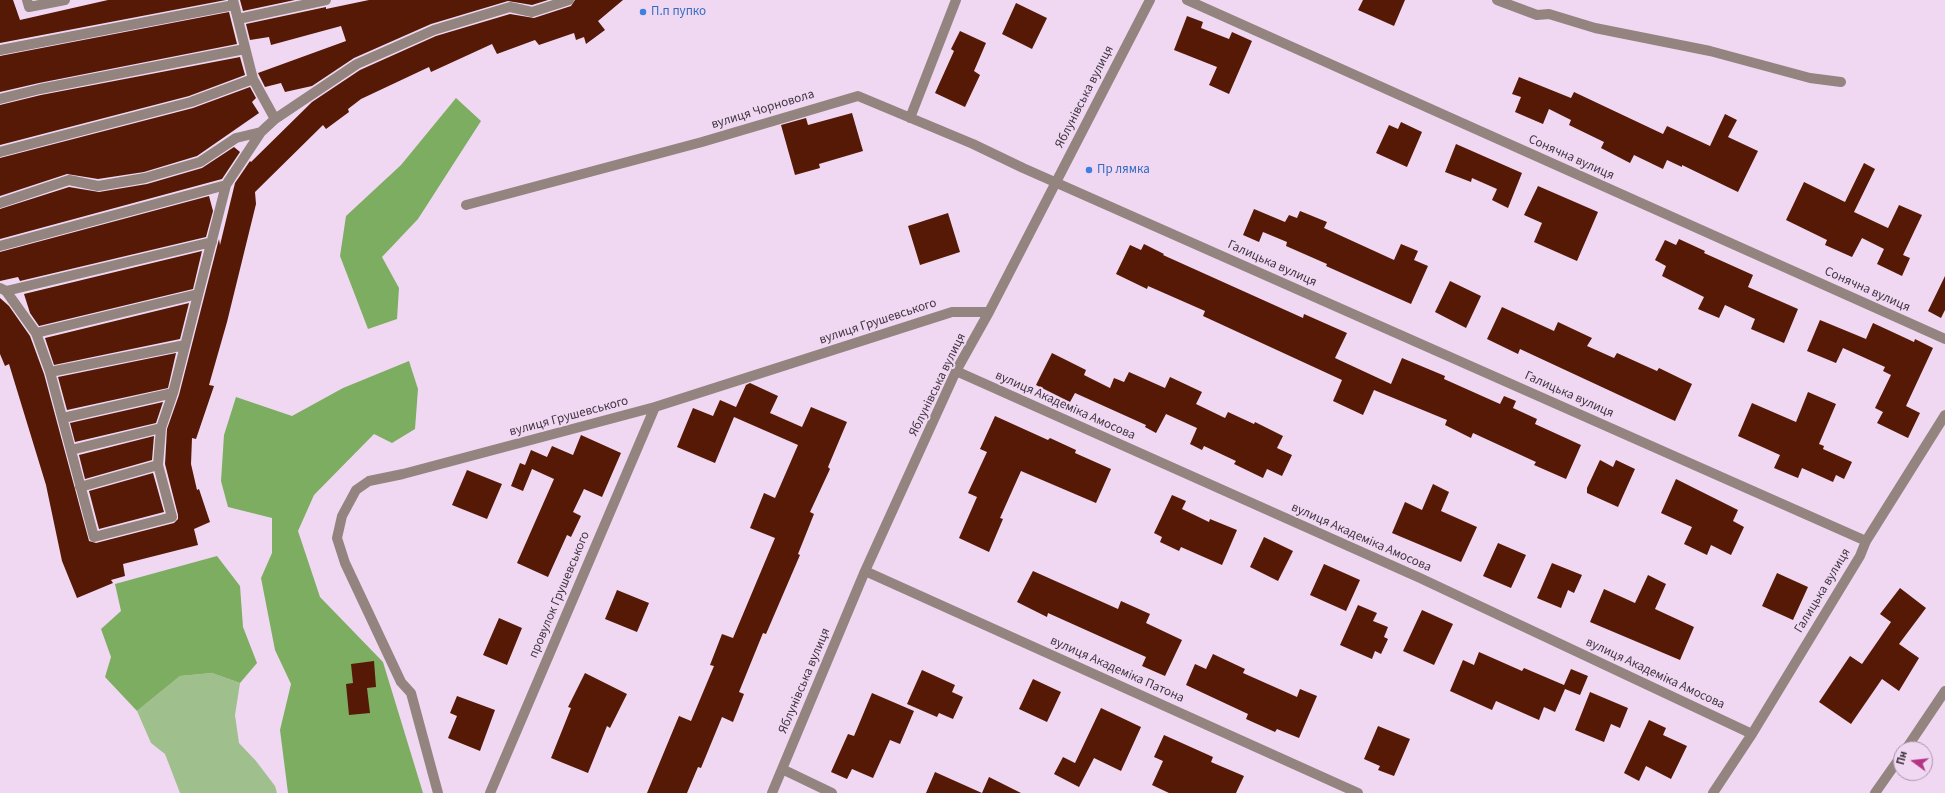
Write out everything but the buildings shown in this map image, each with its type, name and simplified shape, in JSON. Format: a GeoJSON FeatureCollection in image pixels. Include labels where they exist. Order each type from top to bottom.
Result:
{"type":"FeatureCollection","features":[{"type":"Feature","properties":{"kind":"street"},"geometry":{"type":"LineString","coordinates":[[27,0],[29,7],[65,0]]}},
{"type":"Feature","properties":{"kind":"street"},"geometry":{"type":"LineString","coordinates":[[238,19],[326,0]]}},
{"type":"Feature","properties":{"kind":"street"},"geometry":{"type":"LineString","coordinates":[[212,242],[3,289],[36,333],[50,372],[94,537],[172,517],[158,465],[161,428],[174,393],[185,345],[212,242],[226,185],[261,132],[275,119],[357,64],[434,30],[510,8],[532,12],[569,0]]}},
{"type":"Feature","properties":{"kind":"street"},"geometry":{"type":"LineString","coordinates":[[910,118],[956,0]]}},
{"type":"Feature","properties":{"kind":"street","name":"Яблунівська вулиця"},"geometry":{"type":"LineString","coordinates":[[772,793],[865,571],[956,371],[989,312],[1150,0]]}},
{"type":"Feature","properties":{"kind":"street","name":"Сонячна вулиця"},"geometry":{"type":"LineString","coordinates":[[1187,0],[1945,339]]}},
{"type":"Feature","properties":{"kind":"street"},"geometry":{"type":"LineString","coordinates":[[1497,0],[1538,14],[1549,14],[1595,28],[1710,50],[1810,78],[1841,82]]}},
{"type":"Feature","properties":{"kind":"street"},"geometry":{"type":"LineString","coordinates":[[0,50],[233,2],[253,79],[275,119]]}},
{"type":"Feature","properties":{"kind":"street"},"geometry":{"type":"LineString","coordinates":[[0,99],[40,89],[245,49]]}},
{"type":"Feature","properties":{"kind":"street"},"geometry":{"type":"LineString","coordinates":[[0,152],[191,102],[253,79]]}},
{"type":"Feature","properties":{"kind":"street","name":"вулиця Чорновола"},"geometry":{"type":"LineString","coordinates":[[466,205],[702,142],[858,96],[973,144],[1056,182]]}},
{"type":"Feature","properties":{"kind":"street"},"geometry":{"type":"LineString","coordinates":[[0,203],[69,180],[98,186],[145,178],[200,162],[236,138],[261,132]]}},
{"type":"Feature","properties":{"kind":"street","name":"Галицька вулиця"},"geometry":{"type":"LineString","coordinates":[[1056,182],[1866,541],[1860,556],[1752,734],[1713,793]]}},
{"type":"Feature","properties":{"kind":"street"},"geometry":{"type":"LineString","coordinates":[[0,246],[226,185]]}},
{"type":"Feature","properties":{"kind":"street"},"geometry":{"type":"LineString","coordinates":[[36,333],[198,294]]}},
{"type":"Feature","properties":{"kind":"street","name":"вулиця Грушевського"},"geometry":{"type":"LineString","coordinates":[[438,793],[411,693],[401,682],[345,563],[337,538],[342,516],[356,490],[369,481],[402,474],[655,407],[952,312],[989,312]]}},
{"type":"Feature","properties":{"kind":"street"},"geometry":{"type":"LineString","coordinates":[[50,372],[185,345]]}},
{"type":"Feature","properties":{"kind":"street","name":"вулиця Академіка Амосова"},"geometry":{"type":"LineString","coordinates":[[956,371],[1420,578],[1752,734]]}},
{"type":"Feature","properties":{"kind":"street"},"geometry":{"type":"LineString","coordinates":[[63,418],[174,393]]}},
{"type":"Feature","properties":{"kind":"street","name":"провулок Грушевського"},"geometry":{"type":"LineString","coordinates":[[490,793],[655,407]]}},
{"type":"Feature","properties":{"kind":"street"},"geometry":{"type":"LineString","coordinates":[[1866,541],[1945,415]]}},
{"type":"Feature","properties":{"kind":"street"},"geometry":{"type":"LineString","coordinates":[[71,450],[161,428]]}},
{"type":"Feature","properties":{"kind":"street"},"geometry":{"type":"LineString","coordinates":[[80,487],[158,465]]}},
{"type":"Feature","properties":{"kind":"street","name":"вулиця Академіка Патона"},"geometry":{"type":"LineString","coordinates":[[865,571],[1358,793]]}},
{"type":"Feature","properties":{"kind":"street"},"geometry":{"type":"LineString","coordinates":[[1911,741],[1945,691]]}},
{"type":"Feature","properties":{"kind":"street"},"geometry":{"type":"LineString","coordinates":[[1875,793],[1893,767]]}},
{"type":"Feature","properties":{"kind":"street"},"geometry":{"type":"LineString","coordinates":[[782,768],[832,793]]}},
{"type":"Feature","properties":{"kind":"green space"},"geometry":{"type":"Polygon","coordinates":[[[456,98],[481,121],[418,219],[382,257],[399,288],[397,319],[368,329],[340,256],[346,216],[401,165],[456,98]]]}},
{"type":"Feature","properties":{"kind":"green space"},"geometry":{"type":"Polygon","coordinates":[[[409,361],[418,389],[415,429],[392,443],[374,434],[314,495],[298,531],[320,597],[383,662],[423,793],[288,793],[280,730],[291,684],[275,650],[261,578],[272,553],[272,518],[228,507],[221,481],[224,435],[236,397],[292,416],[343,388],[409,361]]]}},
{"type":"Feature","properties":{"kind":"green space"},"geometry":{"type":"Polygon","coordinates":[[[217,556],[240,586],[243,627],[257,663],[240,683],[212,673],[180,676],[137,711],[105,677],[111,657],[101,629],[121,611],[115,584],[217,556]]]}},
{"type":"Feature","properties":{"kind":"green space"},"geometry":{"type":"Polygon","coordinates":[[[212,673],[240,683],[235,715],[239,743],[256,761],[275,786],[277,793],[180,793],[165,754],[151,743],[137,711],[180,676],[212,673]]]}},
{"type":"Feature","properties":{"kind":"place","name":"П.п пупко"},"geometry":{"type":"Point","coordinates":[643,12]}},
{"type":"Feature","properties":{"kind":"place","name":"Пр лямка"},"geometry":{"type":"Point","coordinates":[1089,170]}}]}
